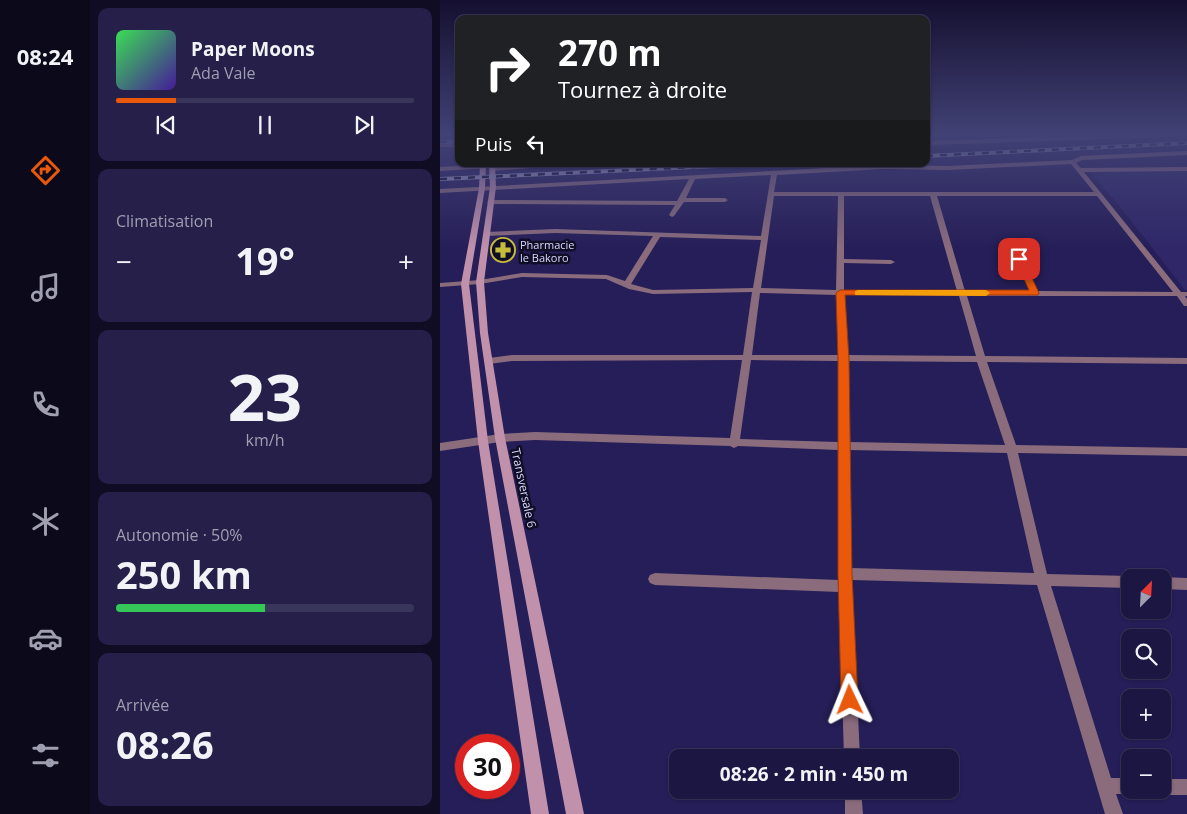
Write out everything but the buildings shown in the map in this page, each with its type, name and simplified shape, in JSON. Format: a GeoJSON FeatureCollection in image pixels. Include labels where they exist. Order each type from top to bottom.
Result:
{"type":"FeatureCollection","features":[{"type":"Feature","properties":{"kind":"main road","name":"Transversale 6"},"geometry":{"type":"LineString","coordinates":[[488,173],[487,188],[466,284],[483,441],[540,814]]}},
{"type":"Feature","properties":{"kind":"main road","name":"Transversale 6"},"geometry":{"type":"LineString","coordinates":[[487,188],[490,202],[480,282],[484,333],[500,438],[575,814]]}},
{"type":"Feature","properties":{"kind":"street"},"geometry":{"type":"LineString","coordinates":[[440,191],[774,173],[734,444]]}},
{"type":"Feature","properties":{"kind":"street"},"geometry":{"type":"LineString","coordinates":[[1082,173],[1183,294],[1187,304]]}},
{"type":"Feature","properties":{"kind":"street"},"geometry":{"type":"LineString","coordinates":[[672,215],[693,177]]}},
{"type":"Feature","properties":{"kind":"street"},"geometry":{"type":"LineString","coordinates":[[771,194],[1098,194]]}},
{"type":"Feature","properties":{"kind":"street"},"geometry":{"type":"LineString","coordinates":[[840,194],[840,293],[844,359],[845,580],[852,749]]}},
{"type":"Feature","properties":{"kind":"street"},"geometry":{"type":"LineString","coordinates":[[933,194],[981,359],[1012,449],[1042,580],[1114,814]]}},
{"type":"Feature","properties":{"kind":"street"},"geometry":{"type":"LineString","coordinates":[[490,202],[680,202],[725,200]]}},
{"type":"Feature","properties":{"kind":"street"},"geometry":{"type":"LineString","coordinates":[[486,234],[555,231],[764,238]]}},
{"type":"Feature","properties":{"kind":"street"},"geometry":{"type":"LineString","coordinates":[[628,284],[658,234]]}},
{"type":"Feature","properties":{"kind":"street"},"geometry":{"type":"LineString","coordinates":[[1011,242],[1035,293]]}},
{"type":"Feature","properties":{"kind":"street"},"geometry":{"type":"LineString","coordinates":[[840,261],[891,262]]}},
{"type":"Feature","properties":{"kind":"street"},"geometry":{"type":"LineString","coordinates":[[440,286],[522,275],[607,277],[632,287],[653,292],[757,290],[840,293],[1183,294]]}},
{"type":"Feature","properties":{"kind":"street"},"geometry":{"type":"LineString","coordinates":[[489,361],[512,358],[747,356],[844,359],[1187,361]]}},
{"type":"Feature","properties":{"kind":"street"},"geometry":{"type":"LineString","coordinates":[[440,447],[500,438],[535,436],[734,444],[1187,452]]}},
{"type":"Feature","properties":{"kind":"street"},"geometry":{"type":"LineString","coordinates":[[655,579],[1121,582]]}},
{"type":"Feature","properties":{"kind":"street"},"geometry":{"type":"LineString","coordinates":[[1171,584],[1187,584]]}},
{"type":"Feature","properties":{"kind":"street"},"geometry":{"type":"LineString","coordinates":[[1106,786],[1121,786]]}},
{"type":"Feature","properties":{"kind":"street"},"geometry":{"type":"LineString","coordinates":[[1171,787],[1187,787]]}},
{"type":"Feature","properties":{"kind":"street"},"geometry":{"type":"LineString","coordinates":[[854,799],[854,814]]}},
{"type":"Feature","properties":{"kind":"shaded area"},"geometry":{"type":"Polygon","coordinates":[[[1091,173],[1187,173],[1187,290],[1185,290],[1122,209],[1091,173]]]}},
{"type":"Feature","properties":{"kind":"railway"},"geometry":{"type":"LineString","coordinates":[[440,179],[568,173]]}},
{"type":"Feature","properties":{"kind":"slow traffic"},"geometry":{"type":"LineString","coordinates":[[858,293],[986,293]]}},
{"type":"Feature","properties":{"kind":"place","name":"Pharmacie le Bakoro"},"geometry":{"type":"Point","coordinates":[503,250]}},
{"type":"Feature","properties":{"kind":"route"},"geometry":{"type":"LineString","coordinates":[[850,700],[845,574],[844,359],[840,293],[1035,293],[1019,259]]}}]}
